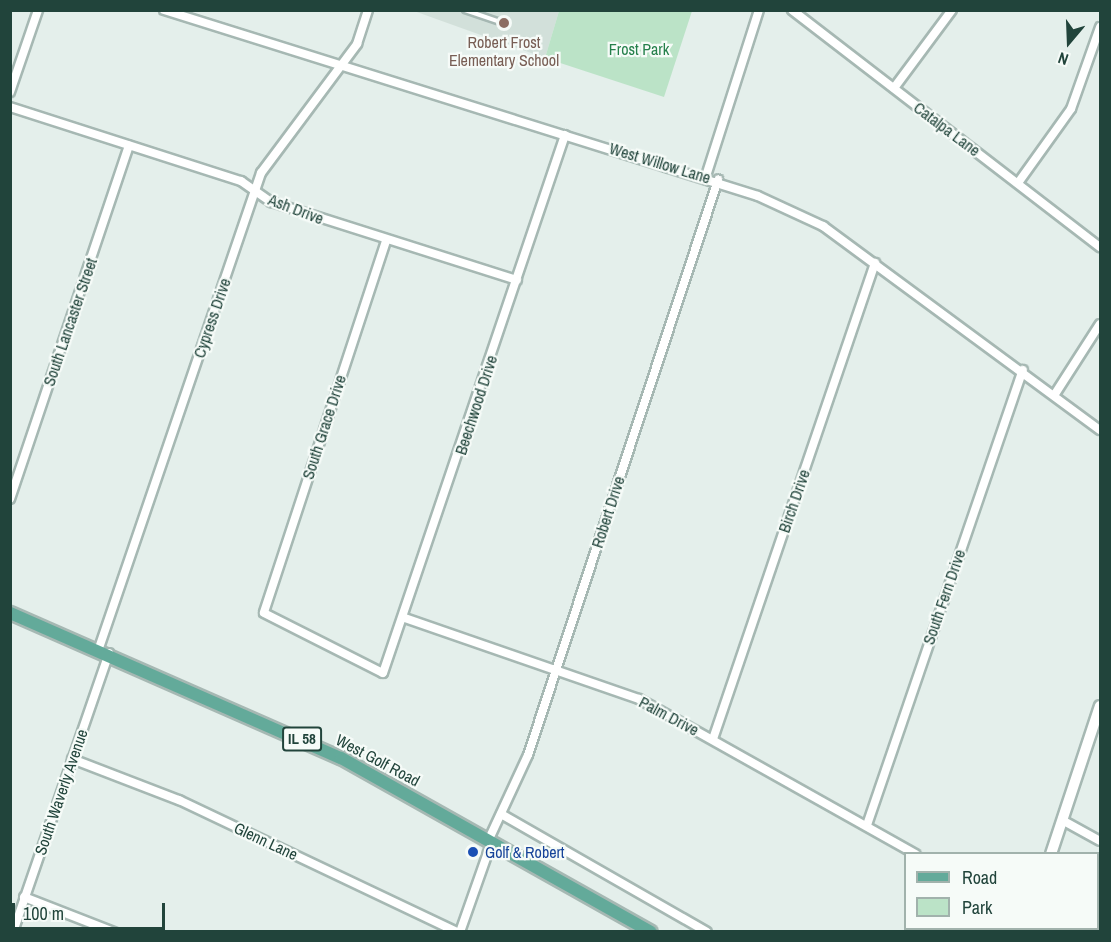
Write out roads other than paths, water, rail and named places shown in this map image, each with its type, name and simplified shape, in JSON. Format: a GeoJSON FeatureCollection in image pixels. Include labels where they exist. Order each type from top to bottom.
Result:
{"type":"FeatureCollection","features":[{"type":"Feature","properties":{"kind":"main road","name":"West Golf Road"},"geometry":{"type":"LineString","coordinates":[[10,613],[104,650],[303,740],[490,840],[651,932]]}},
{"type":"Feature","properties":{"kind":"main road"},"geometry":{"type":"LineString","coordinates":[[1052,852],[1101,706]]}},
{"type":"Feature","properties":{"kind":"street"},"geometry":{"type":"LineString","coordinates":[[10,92],[39,10]]}},
{"type":"Feature","properties":{"kind":"street","name":"West Willow Lane"},"geometry":{"type":"LineString","coordinates":[[164,10],[339,68],[706,176],[823,226],[1023,370],[1101,430]]}},
{"type":"Feature","properties":{"kind":"street","name":"Cypress Drive"},"geometry":{"type":"LineString","coordinates":[[104,650],[255,192],[273,154],[357,44],[368,10]]}},
{"type":"Feature","properties":{"kind":"street"},"geometry":{"type":"LineString","coordinates":[[706,176],[759,10]]}},
{"type":"Feature","properties":{"kind":"street","name":"Catalpa Lane"},"geometry":{"type":"LineString","coordinates":[[792,10],[1101,247]]}},
{"type":"Feature","properties":{"kind":"street"},"geometry":{"type":"LineString","coordinates":[[894,88],[952,10]]}},
{"type":"Feature","properties":{"kind":"street"},"geometry":{"type":"LineString","coordinates":[[1018,183],[1071,109],[1101,27]]}},
{"type":"Feature","properties":{"kind":"street","name":"Ash Drive"},"geometry":{"type":"LineString","coordinates":[[10,107],[241,181],[255,192],[386,241],[517,280]]}},
{"type":"Feature","properties":{"kind":"street","name":"Beechwood Drive"},"geometry":{"type":"LineString","coordinates":[[383,674],[405,618],[565,135]]}},
{"type":"Feature","properties":{"kind":"street","name":"South Lancaster Street"},"geometry":{"type":"LineString","coordinates":[[10,499],[129,145]]}},
{"type":"Feature","properties":{"kind":"street","name":"Robert Drive"},"geometry":{"type":"LineString","coordinates":[[458,932],[490,840],[556,670],[718,180]]}},
{"type":"Feature","properties":{"kind":"street","name":"South Grace Drive"},"geometry":{"type":"LineString","coordinates":[[383,674],[264,613],[386,241]]}},
{"type":"Feature","properties":{"kind":"street","name":"Birch Drive"},"geometry":{"type":"LineString","coordinates":[[713,739],[875,263]]}},
{"type":"Feature","properties":{"kind":"street"},"geometry":{"type":"LineString","coordinates":[[1055,394],[1101,324]]}},
{"type":"Feature","properties":{"kind":"street","name":"South Fern Drive"},"geometry":{"type":"LineString","coordinates":[[867,825],[1023,370]]}},
{"type":"Feature","properties":{"kind":"street","name":"Palm Drive"},"geometry":{"type":"LineString","coordinates":[[405,618],[639,699],[912,852]]}},
{"type":"Feature","properties":{"kind":"street","name":"South Waverly Avenue"},"geometry":{"type":"LineString","coordinates":[[13,932],[72,759],[104,650]]}},
{"type":"Feature","properties":{"kind":"street","name":"Glenn Lane"},"geometry":{"type":"LineString","coordinates":[[72,759],[188,804],[458,932]]}},
{"type":"Feature","properties":{"kind":"street"},"geometry":{"type":"LineString","coordinates":[[501,814],[707,932]]}},
{"type":"Feature","properties":{"kind":"street"},"geometry":{"type":"LineString","coordinates":[[1062,820],[1101,841]]}},
{"type":"Feature","properties":{"kind":"street"},"geometry":{"type":"LineString","coordinates":[[24,897],[114,932]]}},
{"type":"Feature","properties":{"kind":"lane"},"geometry":{"type":"LineString","coordinates":[[465,10],[506,24]]}},
{"type":"Feature","properties":{"kind":"place","name":"Robert Frost Elementary School"},"geometry":{"type":"Point","coordinates":[504,23]}},
{"type":"Feature","properties":{"kind":"place","name":"Golf & Robert"},"geometry":{"type":"Point","coordinates":[473,852]}},
{"type":"Feature","properties":{"kind":"park label","name":"Frost Park"},"geometry":{"type":"Point","coordinates":[639,49]}}]}
